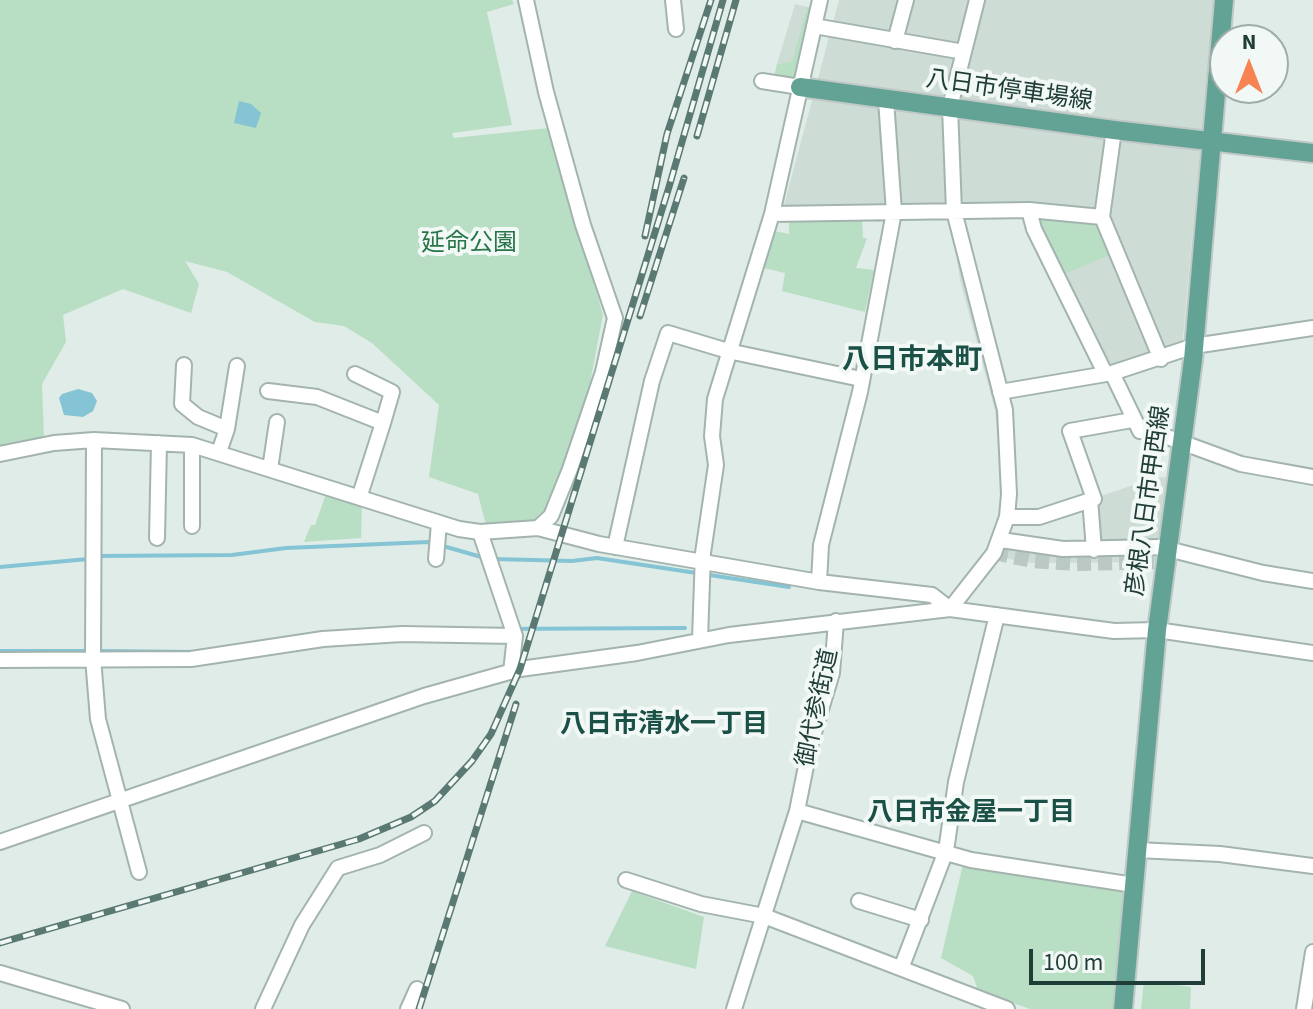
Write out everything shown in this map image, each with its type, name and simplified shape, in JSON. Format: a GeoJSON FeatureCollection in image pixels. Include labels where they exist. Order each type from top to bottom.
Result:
{"type":"FeatureCollection","features":[{"type":"Feature","properties":{"kind":"main road","name":"彦根八日市甲西線"},"geometry":{"type":"LineString","coordinates":[[1123,1009],[1157,630],[1184,443],[1194,346],[1224,0]]}},
{"type":"Feature","properties":{"kind":"main road","name":"八日市停車場線"},"geometry":{"type":"LineString","coordinates":[[800,87],[1114,130],[1313,153]]}},
{"type":"Feature","properties":{"kind":"street"},"geometry":{"type":"LineString","coordinates":[[526,0],[583,225],[615,318],[603,372],[570,469],[551,516],[538,528]]}},
{"type":"Feature","properties":{"kind":"street"},"geometry":{"type":"LineString","coordinates":[[673,0],[676,29]]}},
{"type":"Feature","properties":{"kind":"street"},"geometry":{"type":"LineString","coordinates":[[700,639],[703,562],[716,465],[712,436],[715,399],[739,312],[772,214],[820,0]]}},
{"type":"Feature","properties":{"kind":"street"},"geometry":{"type":"LineString","coordinates":[[895,41],[906,0]]}},
{"type":"Feature","properties":{"kind":"street"},"geometry":{"type":"LineString","coordinates":[[950,609],[1001,540],[1007,517],[1008,452],[1000,392],[954,211],[950,107],[977,0]]}},
{"type":"Feature","properties":{"kind":"street"},"geometry":{"type":"LineString","coordinates":[[814,26],[964,52]]}},
{"type":"Feature","properties":{"kind":"street"},"geometry":{"type":"LineString","coordinates":[[762,81],[800,87]]}},
{"type":"Feature","properties":{"kind":"street"},"geometry":{"type":"LineString","coordinates":[[819,582],[821,545],[861,379],[894,212],[886,100]]}},
{"type":"Feature","properties":{"kind":"street"},"geometry":{"type":"LineString","coordinates":[[1114,130],[1102,217],[1161,359]]}},
{"type":"Feature","properties":{"kind":"street"},"geometry":{"type":"LineString","coordinates":[[772,214],[1029,210],[1102,217]]}},
{"type":"Feature","properties":{"kind":"street"},"geometry":{"type":"LineString","coordinates":[[1029,210],[1034,229],[1140,431],[1148,430],[1241,464],[1313,477]]}},
{"type":"Feature","properties":{"kind":"street"},"geometry":{"type":"LineString","coordinates":[[1000,392],[1108,373],[1161,359],[1194,346],[1313,328]]}},
{"type":"Feature","properties":{"kind":"street"},"geometry":{"type":"LineString","coordinates":[[615,547],[652,381],[668,333],[728,351],[861,379]]}},
{"type":"Feature","properties":{"kind":"street"},"geometry":{"type":"LineString","coordinates":[[184,365],[182,404],[198,417],[227,429]]}},
{"type":"Feature","properties":{"kind":"street"},"geometry":{"type":"LineString","coordinates":[[219,452],[227,429],[237,366]]}},
{"type":"Feature","properties":{"kind":"street"},"geometry":{"type":"LineString","coordinates":[[355,374],[392,392],[360,495]]}},
{"type":"Feature","properties":{"kind":"street"},"geometry":{"type":"LineString","coordinates":[[268,391],[317,397],[383,423]]}},
{"type":"Feature","properties":{"kind":"street"},"geometry":{"type":"LineString","coordinates":[[1007,517],[1039,517],[1094,499],[1070,431],[1132,420]]}},
{"type":"Feature","properties":{"kind":"street"},"geometry":{"type":"LineString","coordinates":[[270,469],[277,422]]}},
{"type":"Feature","properties":{"kind":"street"},"geometry":{"type":"LineString","coordinates":[[94,440],[93,658],[98,719],[139,872]]}},
{"type":"Feature","properties":{"kind":"street"},"geometry":{"type":"LineString","coordinates":[[0,454],[54,443],[94,440],[192,445],[360,495],[439,523],[480,532],[538,528],[615,547],[819,582],[932,595],[950,609],[1114,631],[1157,630],[1313,653]]}},
{"type":"Feature","properties":{"kind":"street"},"geometry":{"type":"LineString","coordinates":[[157,538],[159,443]]}},
{"type":"Feature","properties":{"kind":"street"},"geometry":{"type":"LineString","coordinates":[[192,445],[192,526]]}},
{"type":"Feature","properties":{"kind":"street"},"geometry":{"type":"LineString","coordinates":[[1090,499],[1094,550]]}},
{"type":"Feature","properties":{"kind":"street"},"geometry":{"type":"LineString","coordinates":[[436,551],[439,523]]}},
{"type":"Feature","properties":{"kind":"street"},"geometry":{"type":"LineString","coordinates":[[480,532],[515,636],[511,672]]}},
{"type":"Feature","properties":{"kind":"street"},"geometry":{"type":"LineString","coordinates":[[1001,540],[1094,550],[1169,549],[1263,573],[1313,581]]}},
{"type":"Feature","properties":{"kind":"street","name":"御代参街道"},"geometry":{"type":"LineString","coordinates":[[734,1009],[797,811],[810,746],[832,673],[836,621],[950,609]]}},
{"type":"Feature","properties":{"kind":"street"},"geometry":{"type":"LineString","coordinates":[[902,966],[946,851],[956,782],[997,615]]}},
{"type":"Feature","properties":{"kind":"street"},"geometry":{"type":"LineString","coordinates":[[0,842],[424,696],[511,672],[637,653],[700,639],[836,621]]}},
{"type":"Feature","properties":{"kind":"street"},"geometry":{"type":"LineString","coordinates":[[0,660],[191,652],[323,639],[466,633],[515,636]]}},
{"type":"Feature","properties":{"kind":"street"},"geometry":{"type":"LineString","coordinates":[[797,811],[971,860],[1134,885]]}},
{"type":"Feature","properties":{"kind":"street"},"geometry":{"type":"LineString","coordinates":[[266,1008],[302,925],[338,868],[380,855],[424,833]]}},
{"type":"Feature","properties":{"kind":"street"},"geometry":{"type":"LineString","coordinates":[[1137,850],[1220,854],[1313,866]]}},
{"type":"Feature","properties":{"kind":"street"},"geometry":{"type":"LineString","coordinates":[[626,880],[701,904],[764,916],[902,966],[1005,1009]]}},
{"type":"Feature","properties":{"kind":"street"},"geometry":{"type":"LineString","coordinates":[[859,901],[921,920]]}},
{"type":"Feature","properties":{"kind":"street"},"geometry":{"type":"LineString","coordinates":[[1304,1009],[1313,952]]}},
{"type":"Feature","properties":{"kind":"street"},"geometry":{"type":"LineString","coordinates":[[0,973],[122,1009]]}},
{"type":"Feature","properties":{"kind":"street"},"geometry":{"type":"LineString","coordinates":[[408,1009],[417,989]]}},
{"type":"Feature","properties":{"kind":"shaded area"},"geometry":{"type":"Polygon","coordinates":[[[839,0],[1214,0],[1212,24],[1209,24],[1209,54],[1182,348],[1112,373],[1029,210],[894,212],[784,205],[839,0]]]}},
{"type":"Feature","properties":{"kind":"shaded area"},"geometry":{"type":"Polygon","coordinates":[[[795,4],[807,7],[792,61],[777,64],[795,4]]]}},
{"type":"Feature","properties":{"kind":"shaded area"},"geometry":{"type":"Polygon","coordinates":[[[971,246],[976,279],[1001,367],[1014,451],[1016,513],[1008,538],[1088,545],[1098,497],[1154,478],[1166,477],[1157,562],[1033,563],[998,557],[967,602],[955,595],[988,550],[1004,506],[995,410],[960,280],[955,247],[971,246]]]}},
{"type":"Feature","properties":{"kind":"green space","name":"延命公園"},"geometry":{"type":"Polygon","coordinates":[[[0,0],[512,0],[514,4],[487,12],[512,125],[452,133],[454,138],[549,128],[603,315],[586,404],[548,513],[536,520],[486,525],[478,494],[429,477],[439,405],[372,343],[344,326],[315,322],[227,272],[185,261],[199,284],[191,313],[123,289],[63,315],[66,342],[42,384],[44,437],[0,449],[0,0]]]}},
{"type":"Feature","properties":{"kind":"green space"},"geometry":{"type":"Polygon","coordinates":[[[807,7],[812,8],[795,76],[790,80],[774,77],[777,64],[792,61],[807,7]]]}},
{"type":"Feature","properties":{"kind":"green space"},"geometry":{"type":"Polygon","coordinates":[[[1040,218],[1097,223],[1110,255],[1059,276],[1037,224],[1040,218]]]}},
{"type":"Feature","properties":{"kind":"green space"},"geometry":{"type":"Polygon","coordinates":[[[789,219],[862,221],[863,238],[867,238],[856,268],[874,270],[865,312],[782,291],[785,273],[764,268],[774,231],[789,234],[789,219]]]}},
{"type":"Feature","properties":{"kind":"green space"},"geometry":{"type":"Polygon","coordinates":[[[326,494],[362,506],[361,538],[304,542],[311,525],[315,525],[326,494]]]}},
{"type":"Feature","properties":{"kind":"green space"},"geometry":{"type":"Polygon","coordinates":[[[964,860],[1126,884],[1115,1009],[1030,1009],[978,990],[973,976],[941,958],[964,860]]]}},
{"type":"Feature","properties":{"kind":"green space"},"geometry":{"type":"Polygon","coordinates":[[[632,891],[704,917],[696,969],[605,946],[632,891]]]}},
{"type":"Feature","properties":{"kind":"green space"},"geometry":{"type":"Polygon","coordinates":[[[1144,981],[1191,987],[1190,1009],[1141,1009],[1144,981]]]}},
{"type":"Feature","properties":{"kind":"water"},"geometry":{"type":"Polygon","coordinates":[[[239,101],[251,104],[261,113],[256,128],[234,123],[239,101]]]}},
{"type":"Feature","properties":{"kind":"water"},"geometry":{"type":"Polygon","coordinates":[[[78,389],[92,393],[97,401],[93,411],[83,417],[64,415],[59,398],[78,389]]]}},
{"type":"Feature","properties":{"kind":"waterway"},"geometry":{"type":"LineString","coordinates":[[97,556],[232,555],[286,548],[429,542],[485,558]]}},
{"type":"Feature","properties":{"kind":"waterway"},"geometry":{"type":"LineString","coordinates":[[494,559],[572,561],[597,558],[789,587]]}},
{"type":"Feature","properties":{"kind":"waterway"},"geometry":{"type":"LineString","coordinates":[[0,567],[88,559]]}},
{"type":"Feature","properties":{"kind":"waterway"},"geometry":{"type":"LineString","coordinates":[[487,629],[685,628]]}},
{"type":"Feature","properties":{"kind":"waterway"},"geometry":{"type":"LineString","coordinates":[[0,651],[88,651]]}},
{"type":"Feature","properties":{"kind":"waterway"},"geometry":{"type":"LineString","coordinates":[[97,651],[196,652]]}},
{"type":"Feature","properties":{"kind":"tunnel"},"geometry":{"type":"LineString","coordinates":[[994,553],[1032,561],[1076,564],[1167,562]]}},
{"type":"Feature","properties":{"kind":"railway"},"geometry":{"type":"LineString","coordinates":[[645,236],[667,134],[711,0]]}},
{"type":"Feature","properties":{"kind":"railway"},"geometry":{"type":"LineString","coordinates":[[0,943],[359,839],[411,817],[435,801],[472,761],[491,734],[520,669],[669,187],[723,0]]}},
{"type":"Feature","properties":{"kind":"railway"},"geometry":{"type":"LineString","coordinates":[[697,136],[736,0]]}},
{"type":"Feature","properties":{"kind":"railway"},"geometry":{"type":"LineString","coordinates":[[640,316],[684,178]]}},
{"type":"Feature","properties":{"kind":"railway"},"geometry":{"type":"LineString","coordinates":[[419,1009],[516,704]]}},
{"type":"Feature","properties":{"kind":"district","name":"八日市本町"},"geometry":{"type":"Point","coordinates":[912,362]}},
{"type":"Feature","properties":{"kind":"district","name":"八日市清水一丁目"},"geometry":{"type":"Point","coordinates":[664,726]}},
{"type":"Feature","properties":{"kind":"district","name":"八日市金屋一丁目"},"geometry":{"type":"Point","coordinates":[971,814]}}]}
